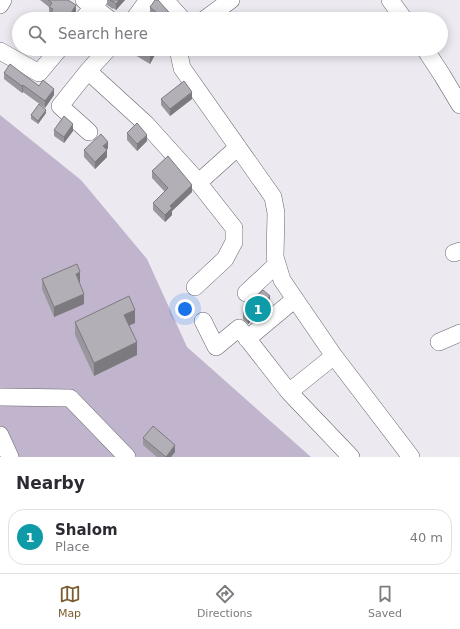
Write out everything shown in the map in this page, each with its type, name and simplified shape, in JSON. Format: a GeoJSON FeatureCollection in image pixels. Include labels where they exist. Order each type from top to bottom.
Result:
{"type":"FeatureCollection","features":[{"type":"Feature","properties":{"kind":"street"},"geometry":{"type":"LineString","coordinates":[[0,5],[3,0]]}},
{"type":"Feature","properties":{"kind":"street"},"geometry":{"type":"LineString","coordinates":[[139,12],[148,0]]}},
{"type":"Feature","properties":{"kind":"street"},"geometry":{"type":"LineString","coordinates":[[165,0],[176,12]]}},
{"type":"Feature","properties":{"kind":"street"},"geometry":{"type":"LineString","coordinates":[[214,12],[230,0]]}},
{"type":"Feature","properties":{"kind":"street"},"geometry":{"type":"LineString","coordinates":[[390,0],[399,12]]}},
{"type":"Feature","properties":{"kind":"street"},"geometry":{"type":"LineString","coordinates":[[90,6],[99,12]]}},
{"type":"Feature","properties":{"kind":"street"},"geometry":{"type":"LineString","coordinates":[[0,50],[39,73],[53,56]]}},
{"type":"Feature","properties":{"kind":"street"},"geometry":{"type":"LineString","coordinates":[[89,132],[60,106],[102,56]]}},
{"type":"Feature","properties":{"kind":"street"},"geometry":{"type":"LineString","coordinates":[[179,56],[182,68],[273,197],[276,213],[275,257],[282,280],[334,356],[411,457]]}},
{"type":"Feature","properties":{"kind":"street"},"geometry":{"type":"LineString","coordinates":[[429,56],[460,105]]}},
{"type":"Feature","properties":{"kind":"street"},"geometry":{"type":"LineString","coordinates":[[88,71],[146,124],[198,183],[234,228],[234,242],[225,259],[195,287]]}},
{"type":"Feature","properties":{"kind":"street"},"geometry":{"type":"LineString","coordinates":[[198,183],[238,147]]}},
{"type":"Feature","properties":{"kind":"street"},"geometry":{"type":"LineString","coordinates":[[246,293],[277,264]]}},
{"type":"Feature","properties":{"kind":"street"},"geometry":{"type":"LineString","coordinates":[[247,339],[295,300]]}},
{"type":"Feature","properties":{"kind":"street"},"geometry":{"type":"LineString","coordinates":[[203,321],[216,347],[238,328],[290,392],[351,457]]}},
{"type":"Feature","properties":{"kind":"street"},"geometry":{"type":"LineString","coordinates":[[439,342],[460,333]]}},
{"type":"Feature","properties":{"kind":"street"},"geometry":{"type":"LineString","coordinates":[[290,392],[334,356]]}},
{"type":"Feature","properties":{"kind":"street"},"geometry":{"type":"LineString","coordinates":[[0,397],[70,398],[127,457]]}},
{"type":"Feature","properties":{"kind":"street"},"geometry":{"type":"LineString","coordinates":[[0,436],[10,457]]}},
{"type":"Feature","properties":{"kind":"shaded area"},"geometry":{"type":"Polygon","coordinates":[[[0,115],[81,180],[147,259],[187,347],[311,457],[0,457],[0,115]]]}},
{"type":"Feature","properties":{"kind":"building"},"geometry":{"type":"Polygon","coordinates":[[[48,0],[68,0],[76,5],[72,12],[51,12],[53,9],[49,7],[52,3],[48,0]]]}},
{"type":"Feature","properties":{"kind":"building"},"geometry":{"type":"Polygon","coordinates":[[[110,0],[119,0],[116,4],[110,0]]]}},
{"type":"Feature","properties":{"kind":"building"},"geometry":{"type":"Polygon","coordinates":[[[155,0],[158,0],[169,12],[156,12],[150,7],[155,0]]]}},
{"type":"Feature","properties":{"kind":"building"},"geometry":{"type":"Polygon","coordinates":[[[10,64],[39,86],[43,80],[54,89],[45,101],[4,73],[10,64]]]}},
{"type":"Feature","properties":{"kind":"building"},"geometry":{"type":"Polygon","coordinates":[[[184,81],[192,92],[170,109],[161,99],[184,81]]]}},
{"type":"Feature","properties":{"kind":"building"},"geometry":{"type":"Polygon","coordinates":[[[39,104],[46,110],[38,121],[31,115],[39,104]]]}},
{"type":"Feature","properties":{"kind":"building"},"geometry":{"type":"Polygon","coordinates":[[[64,116],[73,124],[64,137],[54,130],[64,116]]]}},
{"type":"Feature","properties":{"kind":"building"},"geometry":{"type":"Polygon","coordinates":[[[137,123],[147,135],[137,144],[127,133],[137,123]]]}},
{"type":"Feature","properties":{"kind":"building"},"geometry":{"type":"Polygon","coordinates":[[[101,134],[108,142],[103,146],[107,150],[95,162],[84,150],[101,134]]]}},
{"type":"Feature","properties":{"kind":"building"},"geometry":{"type":"Polygon","coordinates":[[[168,156],[192,185],[170,206],[172,208],[165,215],[153,203],[168,188],[152,171],[168,156]]]}},
{"type":"Feature","properties":{"kind":"building"},"geometry":{"type":"Polygon","coordinates":[[[77,264],[80,272],[76,274],[84,294],[54,307],[42,279],[77,264]]]}},
{"type":"Feature","properties":{"kind":"building"},"geometry":{"type":"Polygon","coordinates":[[[263,290],[270,296],[248,317],[243,312],[263,290]]]}},
{"type":"Feature","properties":{"kind":"building"},"geometry":{"type":"Polygon","coordinates":[[[129,296],[135,310],[124,315],[137,342],[94,363],[75,322],[129,296]]]}},
{"type":"Feature","properties":{"kind":"building"},"geometry":{"type":"Polygon","coordinates":[[[153,426],[175,445],[166,457],[143,438],[153,426]]]}},
{"type":"Feature","properties":{"kind":"place","name":"Shalom"},"geometry":{"type":"Point","coordinates":[258,309]}}]}
